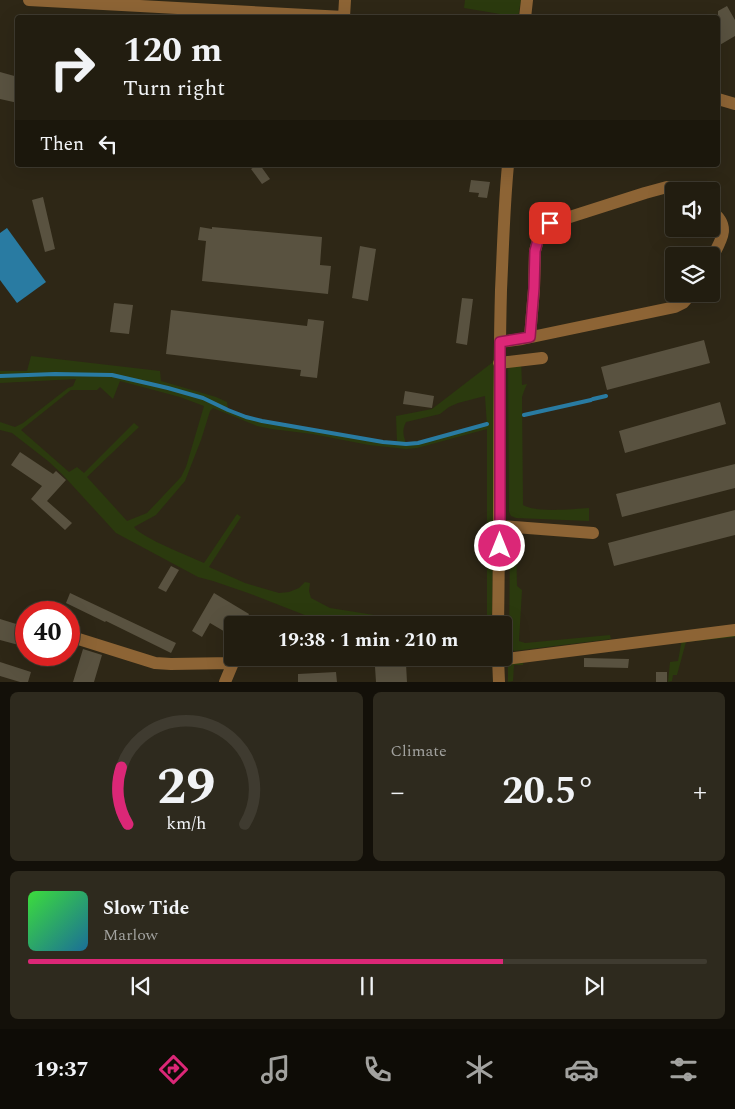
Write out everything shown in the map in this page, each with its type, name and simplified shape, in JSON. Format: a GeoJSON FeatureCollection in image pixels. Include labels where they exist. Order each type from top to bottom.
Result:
{"type":"FeatureCollection","features":[{"type":"Feature","properties":{"kind":"street"},"geometry":{"type":"LineString","coordinates":[[29,0],[307,15]]}},
{"type":"Feature","properties":{"kind":"street"},"geometry":{"type":"LineString","coordinates":[[344,15],[345,0]]}},
{"type":"Feature","properties":{"kind":"street"},"geometry":{"type":"LineString","coordinates":[[525,15],[527,0]]}},
{"type":"Feature","properties":{"kind":"street"},"geometry":{"type":"LineString","coordinates":[[720,100],[735,104]]}},
{"type":"Feature","properties":{"kind":"street"},"geometry":{"type":"LineString","coordinates":[[498,616],[500,526],[499,363],[508,167]]}},
{"type":"Feature","properties":{"kind":"street"},"geometry":{"type":"LineString","coordinates":[[530,337],[535,251],[543,230],[550,223],[665,188]]}},
{"type":"Feature","properties":{"kind":"street"},"geometry":{"type":"LineString","coordinates":[[718,247],[723,238],[723,228],[720,219]]}},
{"type":"Feature","properties":{"kind":"street"},"geometry":{"type":"LineString","coordinates":[[500,342],[675,308],[685,302]]}},
{"type":"Feature","properties":{"kind":"street"},"geometry":{"type":"LineString","coordinates":[[499,363],[542,358]]}},
{"type":"Feature","properties":{"kind":"street"},"geometry":{"type":"LineString","coordinates":[[500,526],[593,533]]}},
{"type":"Feature","properties":{"kind":"street"},"geometry":{"type":"LineString","coordinates":[[512,657],[735,630]]}},
{"type":"Feature","properties":{"kind":"street"},"geometry":{"type":"LineString","coordinates":[[80,639],[155,663],[179,664],[224,661]]}},
{"type":"Feature","properties":{"kind":"street"},"geometry":{"type":"LineString","coordinates":[[225,682],[232,666]]}},
{"type":"Feature","properties":{"kind":"street"},"geometry":{"type":"LineString","coordinates":[[498,666],[498,682]]}},
{"type":"Feature","properties":{"kind":"green space"},"geometry":{"type":"Polygon","coordinates":[[[465,0],[521,0],[518,15],[500,15],[464,8],[465,0]]]}},
{"type":"Feature","properties":{"kind":"green space"},"geometry":{"type":"Polygon","coordinates":[[[31,356],[160,371],[161,381],[216,397],[227,402],[228,409],[210,400],[168,387],[112,374],[55,373],[0,375],[0,371],[27,371],[31,356]]]}},
{"type":"Feature","properties":{"kind":"green space"},"geometry":{"type":"Polygon","coordinates":[[[521,359],[522,385],[527,384],[522,397],[523,505],[545,510],[589,508],[589,521],[516,518],[511,516],[509,512],[508,366],[521,359]]]}},
{"type":"Feature","properties":{"kind":"green space"},"geometry":{"type":"Polygon","coordinates":[[[493,362],[494,479],[491,616],[487,616],[487,429],[417,448],[406,449],[369,445],[312,434],[272,429],[257,426],[213,408],[210,411],[185,481],[156,515],[134,527],[146,536],[204,563],[237,514],[241,517],[209,567],[245,583],[279,593],[299,588],[305,582],[310,583],[309,591],[311,598],[330,608],[380,616],[307,616],[248,593],[198,577],[116,533],[48,461],[12,433],[0,430],[0,422],[15,427],[23,423],[73,386],[76,379],[0,383],[0,377],[55,375],[112,376],[168,388],[203,399],[246,418],[262,422],[382,443],[418,444],[487,425],[485,396],[458,403],[440,414],[406,422],[403,432],[406,443],[397,442],[396,416],[432,409],[493,362]],[[120,381],[113,399],[100,387],[97,390],[71,390],[21,430],[69,472],[77,467],[84,473],[134,423],[139,427],[87,477],[127,521],[147,513],[181,477],[186,467],[204,406],[180,397],[120,381]]]}},
{"type":"Feature","properties":{"kind":"green space"},"geometry":{"type":"Polygon","coordinates":[[[518,533],[516,541],[517,586],[522,590],[519,641],[525,643],[610,635],[611,639],[514,651],[512,648],[512,616],[509,616],[510,535],[518,533]]]}},
{"type":"Feature","properties":{"kind":"green space"},"geometry":{"type":"Polygon","coordinates":[[[735,634],[735,637],[686,642],[677,675],[673,675],[672,681],[668,682],[670,662],[678,661],[682,639],[735,634]]]}},
{"type":"Feature","properties":{"kind":"green space"},"geometry":{"type":"Polygon","coordinates":[[[524,660],[523,665],[514,665],[513,681],[508,682],[508,666],[512,666],[512,662],[524,660]]]}},
{"type":"Feature","properties":{"kind":"water"},"geometry":{"type":"Polygon","coordinates":[[[7,228],[46,282],[17,303],[0,280],[0,233],[7,228]]]}},
{"type":"Feature","properties":{"kind":"building"},"geometry":{"type":"Polygon","coordinates":[[[727,6],[735,20],[735,36],[720,45],[720,15],[718,15],[718,11],[727,6]]]}},
{"type":"Feature","properties":{"kind":"building"},"geometry":{"type":"Polygon","coordinates":[[[0,72],[15,76],[15,102],[0,99],[0,72]]]}},
{"type":"Feature","properties":{"kind":"building"},"geometry":{"type":"Polygon","coordinates":[[[261,167],[270,179],[262,184],[251,169],[261,167]]]}},
{"type":"Feature","properties":{"kind":"building"},"geometry":{"type":"Polygon","coordinates":[[[471,180],[490,182],[487,198],[478,197],[479,193],[469,192],[471,180]]]}},
{"type":"Feature","properties":{"kind":"building"},"geometry":{"type":"Polygon","coordinates":[[[43,197],[55,249],[45,252],[32,200],[43,197]]]}},
{"type":"Feature","properties":{"kind":"building"},"geometry":{"type":"Polygon","coordinates":[[[200,227],[322,237],[320,265],[331,266],[328,294],[202,281],[206,241],[198,240],[200,227]]]}},
{"type":"Feature","properties":{"kind":"building"},"geometry":{"type":"Polygon","coordinates":[[[360,246],[376,249],[368,301],[352,298],[360,246]]]}},
{"type":"Feature","properties":{"kind":"building"},"geometry":{"type":"Polygon","coordinates":[[[462,298],[473,299],[467,345],[456,343],[462,298]]]}},
{"type":"Feature","properties":{"kind":"building"},"geometry":{"type":"Polygon","coordinates":[[[114,303],[133,305],[129,334],[110,332],[114,303]]]}},
{"type":"Feature","properties":{"kind":"building"},"geometry":{"type":"Polygon","coordinates":[[[171,310],[307,326],[308,319],[324,321],[317,378],[300,376],[301,370],[166,354],[171,310]]]}},
{"type":"Feature","properties":{"kind":"building"},"geometry":{"type":"Polygon","coordinates":[[[704,340],[710,363],[607,390],[601,367],[704,340]]]}},
{"type":"Feature","properties":{"kind":"building"},"geometry":{"type":"Polygon","coordinates":[[[405,391],[434,396],[432,408],[403,404],[405,391]]]}},
{"type":"Feature","properties":{"kind":"building"},"geometry":{"type":"Polygon","coordinates":[[[720,402],[726,424],[625,453],[619,431],[720,402]]]}},
{"type":"Feature","properties":{"kind":"building"},"geometry":{"type":"Polygon","coordinates":[[[20,452],[53,474],[56,471],[66,480],[47,501],[72,523],[65,530],[31,499],[42,486],[11,465],[20,452]]]}},
{"type":"Feature","properties":{"kind":"building"},"geometry":{"type":"Polygon","coordinates":[[[735,464],[735,488],[622,517],[616,494],[735,464]]]}},
{"type":"Feature","properties":{"kind":"building"},"geometry":{"type":"Polygon","coordinates":[[[735,510],[735,535],[614,566],[608,543],[735,510]]]}},
{"type":"Feature","properties":{"kind":"building"},"geometry":{"type":"Polygon","coordinates":[[[171,566],[179,570],[166,592],[158,588],[171,566]]]}},
{"type":"Feature","properties":{"kind":"building"},"geometry":{"type":"Polygon","coordinates":[[[70,593],[176,643],[171,653],[80,610],[80,601],[67,601],[70,593]]]}},
{"type":"Feature","properties":{"kind":"building"},"geometry":{"type":"Polygon","coordinates":[[[214,593],[249,614],[248,616],[224,616],[224,631],[210,623],[202,637],[192,631],[214,593]]]}},
{"type":"Feature","properties":{"kind":"building"},"geometry":{"type":"Polygon","coordinates":[[[0,619],[15,624],[15,644],[0,640],[0,619]]]}},
{"type":"Feature","properties":{"kind":"building"},"geometry":{"type":"Polygon","coordinates":[[[83,649],[102,655],[94,682],[73,682],[78,666],[80,666],[83,649]]]}},
{"type":"Feature","properties":{"kind":"building"},"geometry":{"type":"Polygon","coordinates":[[[584,658],[629,659],[628,668],[584,667],[584,658]]]}},
{"type":"Feature","properties":{"kind":"building"},"geometry":{"type":"Polygon","coordinates":[[[0,662],[31,672],[28,682],[20,682],[0,676],[0,662]]]}},
{"type":"Feature","properties":{"kind":"building"},"geometry":{"type":"Polygon","coordinates":[[[406,666],[407,682],[376,682],[375,667],[406,666]]]}},
{"type":"Feature","properties":{"kind":"building"},"geometry":{"type":"Polygon","coordinates":[[[336,672],[337,682],[298,682],[298,674],[336,672]]]}},
{"type":"Feature","properties":{"kind":"building"},"geometry":{"type":"Polygon","coordinates":[[[656,672],[667,672],[667,682],[656,682],[656,672]]]}},
{"type":"Feature","properties":{"kind":"waterway"},"geometry":{"type":"LineString","coordinates":[[0,376],[55,374],[112,375],[203,398],[228,410],[262,421],[383,442],[418,443],[487,424]]}},
{"type":"Feature","properties":{"kind":"waterway"},"geometry":{"type":"LineString","coordinates":[[593,399],[606,396]]}},
{"type":"Feature","properties":{"kind":"waterway"},"geometry":{"type":"LineString","coordinates":[[524,415],[591,400]]}},
{"type":"Feature","properties":{"kind":"route"},"geometry":{"type":"LineString","coordinates":[[500,546],[500,342],[530,337],[535,251],[543,230],[550,223]]}}]}
